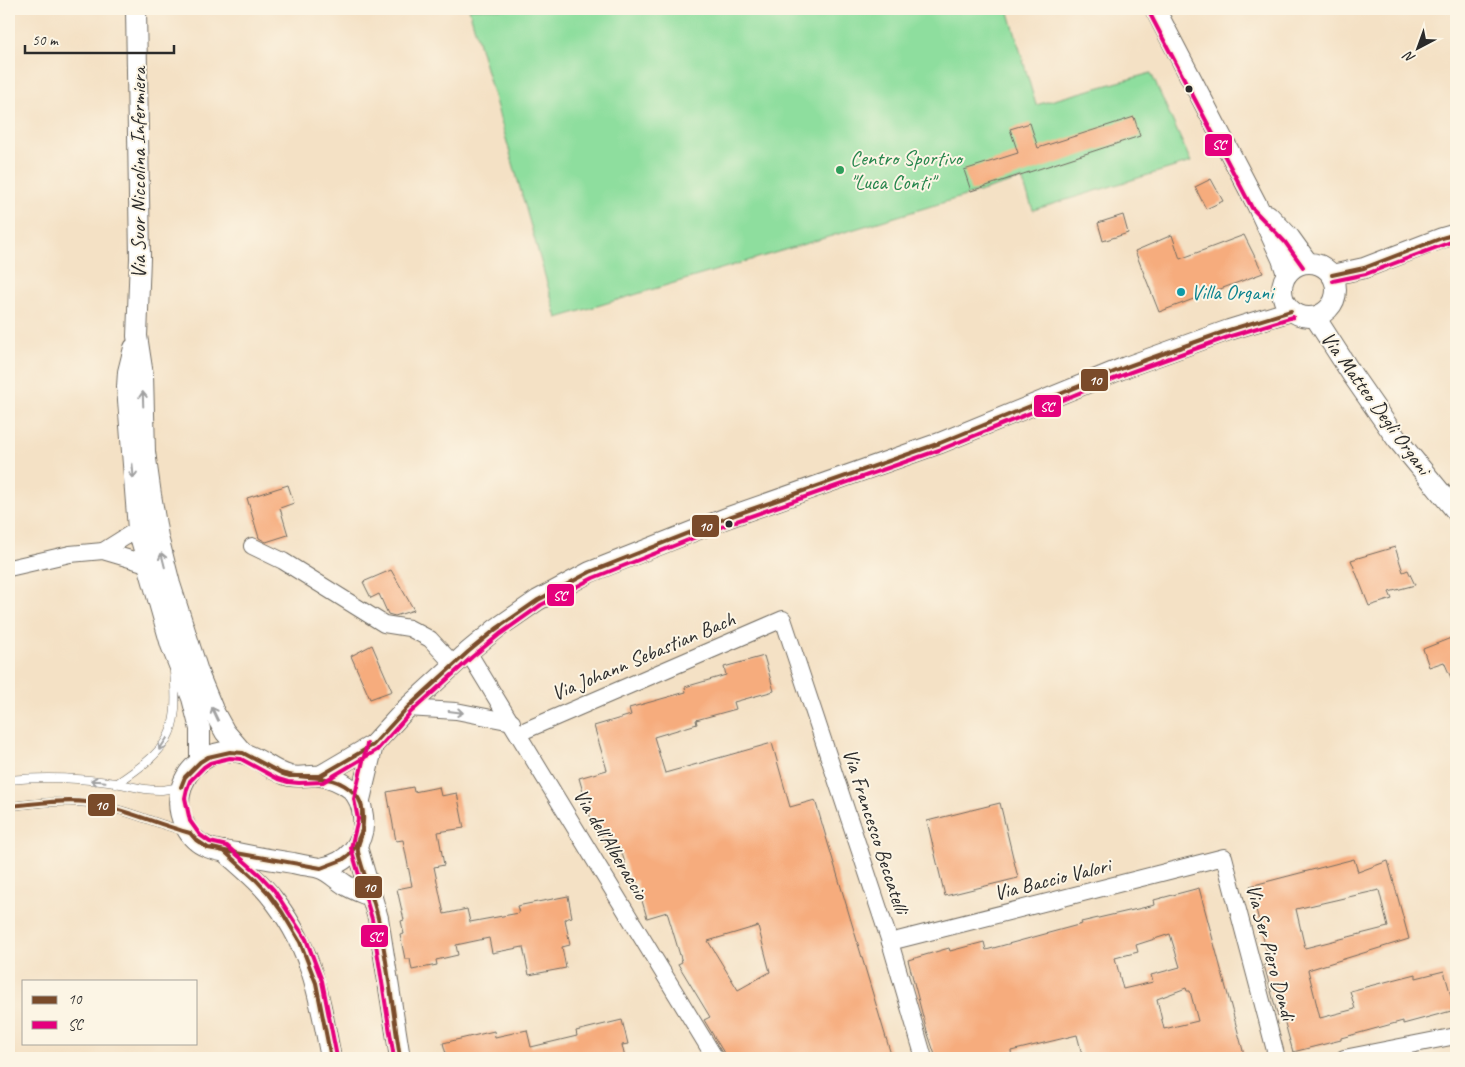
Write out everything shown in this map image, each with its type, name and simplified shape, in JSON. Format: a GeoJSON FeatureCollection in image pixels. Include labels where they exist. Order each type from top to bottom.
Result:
{"type":"FeatureCollection","features":[{"type":"Feature","properties":{"kind":"street","name":"Via Suor Niccolina Infermiera"},"geometry":{"type":"LineString","coordinates":[[136,9],[140,258],[137,336],[143,375],[145,452],[158,537],[170,584],[197,669],[214,712],[225,732],[243,753]]}},
{"type":"Feature","properties":{"kind":"street"},"geometry":{"type":"LineString","coordinates":[[1154,9],[1257,205],[1282,259],[1284,283],[1285,304],[1302,317],[1314,317],[1328,310],[1334,302],[1336,293],[1334,280],[1322,266],[1308,263],[1293,268],[1284,283],[1229,330]]}},
{"type":"Feature","properties":{"kind":"street"},"geometry":{"type":"LineString","coordinates":[[1257,205],[1290,238],[1308,263]]}},
{"type":"Feature","properties":{"kind":"street"},"geometry":{"type":"LineString","coordinates":[[1334,280],[1456,234]]}},
{"type":"Feature","properties":{"kind":"street"},"geometry":{"type":"LineString","coordinates":[[320,776],[373,745],[407,708],[461,658],[496,629],[538,600],[590,572],[730,516],[940,443],[1126,367],[1229,330],[1292,311]]}},
{"type":"Feature","properties":{"kind":"street","name":"Via Matteo Degli Organi"},"geometry":{"type":"LineString","coordinates":[[1314,317],[1396,438],[1456,511]]}},
{"type":"Feature","properties":{"kind":"street","name":"Via Suor Niccolina Infermiera"},"geometry":{"type":"LineString","coordinates":[[137,336],[128,372],[127,387],[138,530],[171,645],[192,698],[200,729],[200,762]]}},
{"type":"Feature","properties":{"kind":"street"},"geometry":{"type":"LineString","coordinates":[[103,551],[138,530]]}},
{"type":"Feature","properties":{"kind":"street","name":"Via dell'Alberaccio"},"geometry":{"type":"LineString","coordinates":[[252,546],[290,565],[384,624],[409,628],[430,638],[461,658],[515,727],[716,1058]]}},
{"type":"Feature","properties":{"kind":"street"},"geometry":{"type":"LineString","coordinates":[[9,568],[60,556],[103,551],[147,564]]}},
{"type":"Feature","properties":{"kind":"street","name":"Via Johann Sebastian Bach"},"geometry":{"type":"LineString","coordinates":[[515,727],[783,619]]}},
{"type":"Feature","properties":{"kind":"street","name":"Via Francesco Beccatelli"},"geometry":{"type":"LineString","coordinates":[[783,619],[890,942],[924,1058]]}},
{"type":"Feature","properties":{"kind":"street"},"geometry":{"type":"LineString","coordinates":[[407,708],[456,711],[515,727]]}},
{"type":"Feature","properties":{"kind":"street"},"geometry":{"type":"LineString","coordinates":[[360,800],[373,745]]}},
{"type":"Feature","properties":{"kind":"street"},"geometry":{"type":"LineString","coordinates":[[230,752],[243,753],[290,776],[332,778],[355,793],[360,800],[364,819],[357,846],[352,853],[336,865],[321,868],[208,848],[201,844],[184,824],[179,798],[185,777],[208,757],[230,752]]}},
{"type":"Feature","properties":{"kind":"street"},"geometry":{"type":"LineString","coordinates":[[357,846],[379,928],[400,1058]]}},
{"type":"Feature","properties":{"kind":"street"},"geometry":{"type":"LineString","coordinates":[[224,851],[269,894],[300,942],[316,983],[331,1058]]}},
{"type":"Feature","properties":{"kind":"street","name":"Via Baccio Valori"},"geometry":{"type":"LineString","coordinates":[[890,942],[1224,857]]}},
{"type":"Feature","properties":{"kind":"street","name":"Via Ser Piero Dondi"},"geometry":{"type":"LineString","coordinates":[[1224,857],[1278,1058]]}},
{"type":"Feature","properties":{"kind":"street"},"geometry":{"type":"LineString","coordinates":[[321,868],[344,884],[372,897]]}},
{"type":"Feature","properties":{"kind":"street"},"geometry":{"type":"LineString","coordinates":[[1344,1058],[1456,1036]]}},
{"type":"Feature","properties":{"kind":"lane","name":"Via Suor Niccolina Infermiera"},"geometry":{"type":"LineString","coordinates":[[116,784],[144,765],[156,754],[166,742],[172,729],[175,700],[171,645]]}},
{"type":"Feature","properties":{"kind":"lane"},"geometry":{"type":"LineString","coordinates":[[9,780],[62,777],[152,790],[181,787]]}},
{"type":"Feature","properties":{"kind":"lane"},"geometry":{"type":"LineString","coordinates":[[9,806],[71,801],[85,802],[112,808],[190,833]]}},
{"type":"Feature","properties":{"kind":"green space","name":"Centro Sportivo \"Luca Conti\""},"geometry":{"type":"Polygon","coordinates":[[[469,9],[1008,9],[1036,105],[1151,73],[1191,162],[1033,210],[1022,179],[557,318],[469,9]]]}},
{"type":"Feature","properties":{"kind":"building"},"geometry":{"type":"Polygon","coordinates":[[[1134,117],[1140,136],[971,191],[964,170],[1018,153],[1010,129],[1030,123],[1038,148],[1134,117]]]}},
{"type":"Feature","properties":{"kind":"building"},"geometry":{"type":"Polygon","coordinates":[[[1211,179],[1223,201],[1206,209],[1195,187],[1211,179]]]}},
{"type":"Feature","properties":{"kind":"building"},"geometry":{"type":"Polygon","coordinates":[[[1123,215],[1128,233],[1103,241],[1098,223],[1123,215]]]}},
{"type":"Feature","properties":{"kind":"building","name":"Villa Organi"},"geometry":{"type":"Polygon","coordinates":[[[1172,235],[1180,259],[1244,235],[1263,273],[1159,312],[1135,251],[1172,235]]]}},
{"type":"Feature","properties":{"kind":"building"},"geometry":{"type":"Polygon","coordinates":[[[288,485],[294,503],[280,508],[288,535],[266,542],[259,538],[247,498],[288,485]]]}},
{"type":"Feature","properties":{"kind":"building"},"geometry":{"type":"Polygon","coordinates":[[[1395,547],[1403,572],[1408,570],[1415,585],[1389,592],[1392,599],[1369,606],[1351,560],[1395,547]]]}},
{"type":"Feature","properties":{"kind":"building"},"geometry":{"type":"Polygon","coordinates":[[[391,570],[414,610],[395,616],[388,614],[379,594],[371,598],[363,582],[391,570]]]}},
{"type":"Feature","properties":{"kind":"building"},"geometry":{"type":"Polygon","coordinates":[[[1456,636],[1456,689],[1444,662],[1429,667],[1423,649],[1456,636]]]}},
{"type":"Feature","properties":{"kind":"building"},"geometry":{"type":"Polygon","coordinates":[[[372,645],[392,691],[370,699],[351,656],[372,645]]]}},
{"type":"Feature","properties":{"kind":"building"},"geometry":{"type":"Polygon","coordinates":[[[764,656],[774,691],[734,702],[736,709],[696,720],[697,724],[654,737],[665,773],[772,743],[790,807],[815,800],[892,1058],[725,1058],[724,1053],[704,1020],[710,1017],[678,964],[682,962],[667,912],[647,918],[636,880],[631,882],[620,847],[610,849],[590,816],[579,778],[607,770],[594,726],[631,715],[629,708],[686,692],[685,687],[726,675],[724,667],[764,656]],[[758,926],[708,941],[738,990],[770,972],[758,926]]]}},
{"type":"Feature","properties":{"kind":"building"},"geometry":{"type":"Polygon","coordinates":[[[413,787],[414,792],[439,787],[441,796],[457,793],[464,828],[438,832],[444,865],[434,867],[444,914],[467,909],[470,922],[519,913],[517,906],[568,896],[572,917],[565,919],[570,945],[562,947],[566,968],[529,975],[523,947],[492,953],[489,938],[456,945],[458,955],[436,960],[437,965],[412,970],[410,959],[405,959],[400,935],[404,934],[401,921],[404,920],[397,889],[412,886],[403,840],[396,841],[387,792],[413,787]]]}},
{"type":"Feature","properties":{"kind":"building"},"geometry":{"type":"Polygon","coordinates":[[[1000,803],[1018,878],[945,896],[927,821],[1000,803]]]}},
{"type":"Feature","properties":{"kind":"building"},"geometry":{"type":"Polygon","coordinates":[[[1354,859],[1358,872],[1388,861],[1409,939],[1308,970],[1320,1018],[1355,1009],[1350,991],[1416,974],[1416,978],[1444,971],[1455,1010],[1403,1024],[1403,1021],[1293,1052],[1283,1016],[1278,1017],[1264,965],[1270,964],[1250,886],[1354,859]],[[1379,890],[1296,909],[1305,948],[1388,927],[1379,890]]]}},
{"type":"Feature","properties":{"kind":"building"},"geometry":{"type":"Polygon","coordinates":[[[1199,888],[1245,1058],[1083,1058],[1077,1035],[1011,1051],[1012,1058],[936,1058],[908,960],[949,948],[950,951],[984,942],[986,950],[1082,924],[1081,922],[1155,905],[1154,900],[1199,888]],[[1170,934],[1136,945],[1138,952],[1115,958],[1123,989],[1153,982],[1151,975],[1180,967],[1170,934]],[[1186,988],[1157,999],[1164,1029],[1198,1021],[1190,991],[1187,991],[1186,988]]]}},
{"type":"Feature","properties":{"kind":"building"},"geometry":{"type":"Polygon","coordinates":[[[622,1020],[628,1044],[622,1045],[625,1058],[447,1058],[443,1043],[494,1031],[495,1037],[527,1030],[531,1047],[577,1036],[576,1031],[622,1020]]]}},
{"type":"Feature","properties":{"kind":"transit line","name":"SC"},"geometry":{"type":"LineString","coordinates":[[1149,12],[1252,208],[1285,242],[1303,267]]}},
{"type":"Feature","properties":{"kind":"transit line","name":"10"},"geometry":{"type":"LineString","coordinates":[[1332,275],[1364,268],[1456,234]]}},
{"type":"Feature","properties":{"kind":"transit line","name":"SC"},"geometry":{"type":"LineString","coordinates":[[1333,281],[1366,274],[1456,240]]}},
{"type":"Feature","properties":{"kind":"transit line","name":"10"},"geometry":{"type":"LineString","coordinates":[[181,787],[185,777],[200,762],[208,757],[230,752],[243,753],[290,776],[320,776],[373,745],[407,708],[496,629],[538,600],[590,572],[729,517],[940,443],[1126,367],[1229,330],[1291,311]]}},
{"type":"Feature","properties":{"kind":"transit line","name":"SC"},"geometry":{"type":"LineString","coordinates":[[337,1057],[322,981],[306,939],[274,890],[260,875],[227,846],[210,842],[200,835],[190,821],[185,798],[187,789],[190,781],[204,767],[210,763],[230,758],[241,759],[278,779],[288,782],[323,782],[377,750],[411,712],[500,634],[541,605],[593,578],[731,523],[942,449],[1128,373],[1231,336],[1293,317]]}},
{"type":"Feature","properties":{"kind":"transit line","name":"SC"},"geometry":{"type":"LineString","coordinates":[[367,744],[354,799],[358,819],[351,848],[372,919],[394,1058]]}},
{"type":"Feature","properties":{"kind":"transit line","name":"10"},"geometry":{"type":"LineString","coordinates":[[283,774],[339,782],[359,798],[363,809],[363,820],[358,852],[382,935],[400,1058]]}},
{"type":"Feature","properties":{"kind":"transit line","name":"10"},"geometry":{"type":"LineString","coordinates":[[9,806],[57,801],[86,802],[99,804],[190,833]]}},
{"type":"Feature","properties":{"kind":"transit line","name":"10"},"geometry":{"type":"LineString","coordinates":[[190,833],[196,840],[208,848],[321,868],[342,860],[355,847],[362,830],[362,808]]}},
{"type":"Feature","properties":{"kind":"transit line","name":"10"},"geometry":{"type":"LineString","coordinates":[[212,848],[224,851],[256,880],[282,912],[300,942],[316,983],[331,1058]]}},
{"type":"Feature","properties":{"kind":"place","name":"Centro Sportivo \"Luca Conti\""},"geometry":{"type":"Point","coordinates":[840,170]}},
{"type":"Feature","properties":{"kind":"place","name":"Villa Organi"},"geometry":{"type":"Point","coordinates":[1181,292]}}]}
